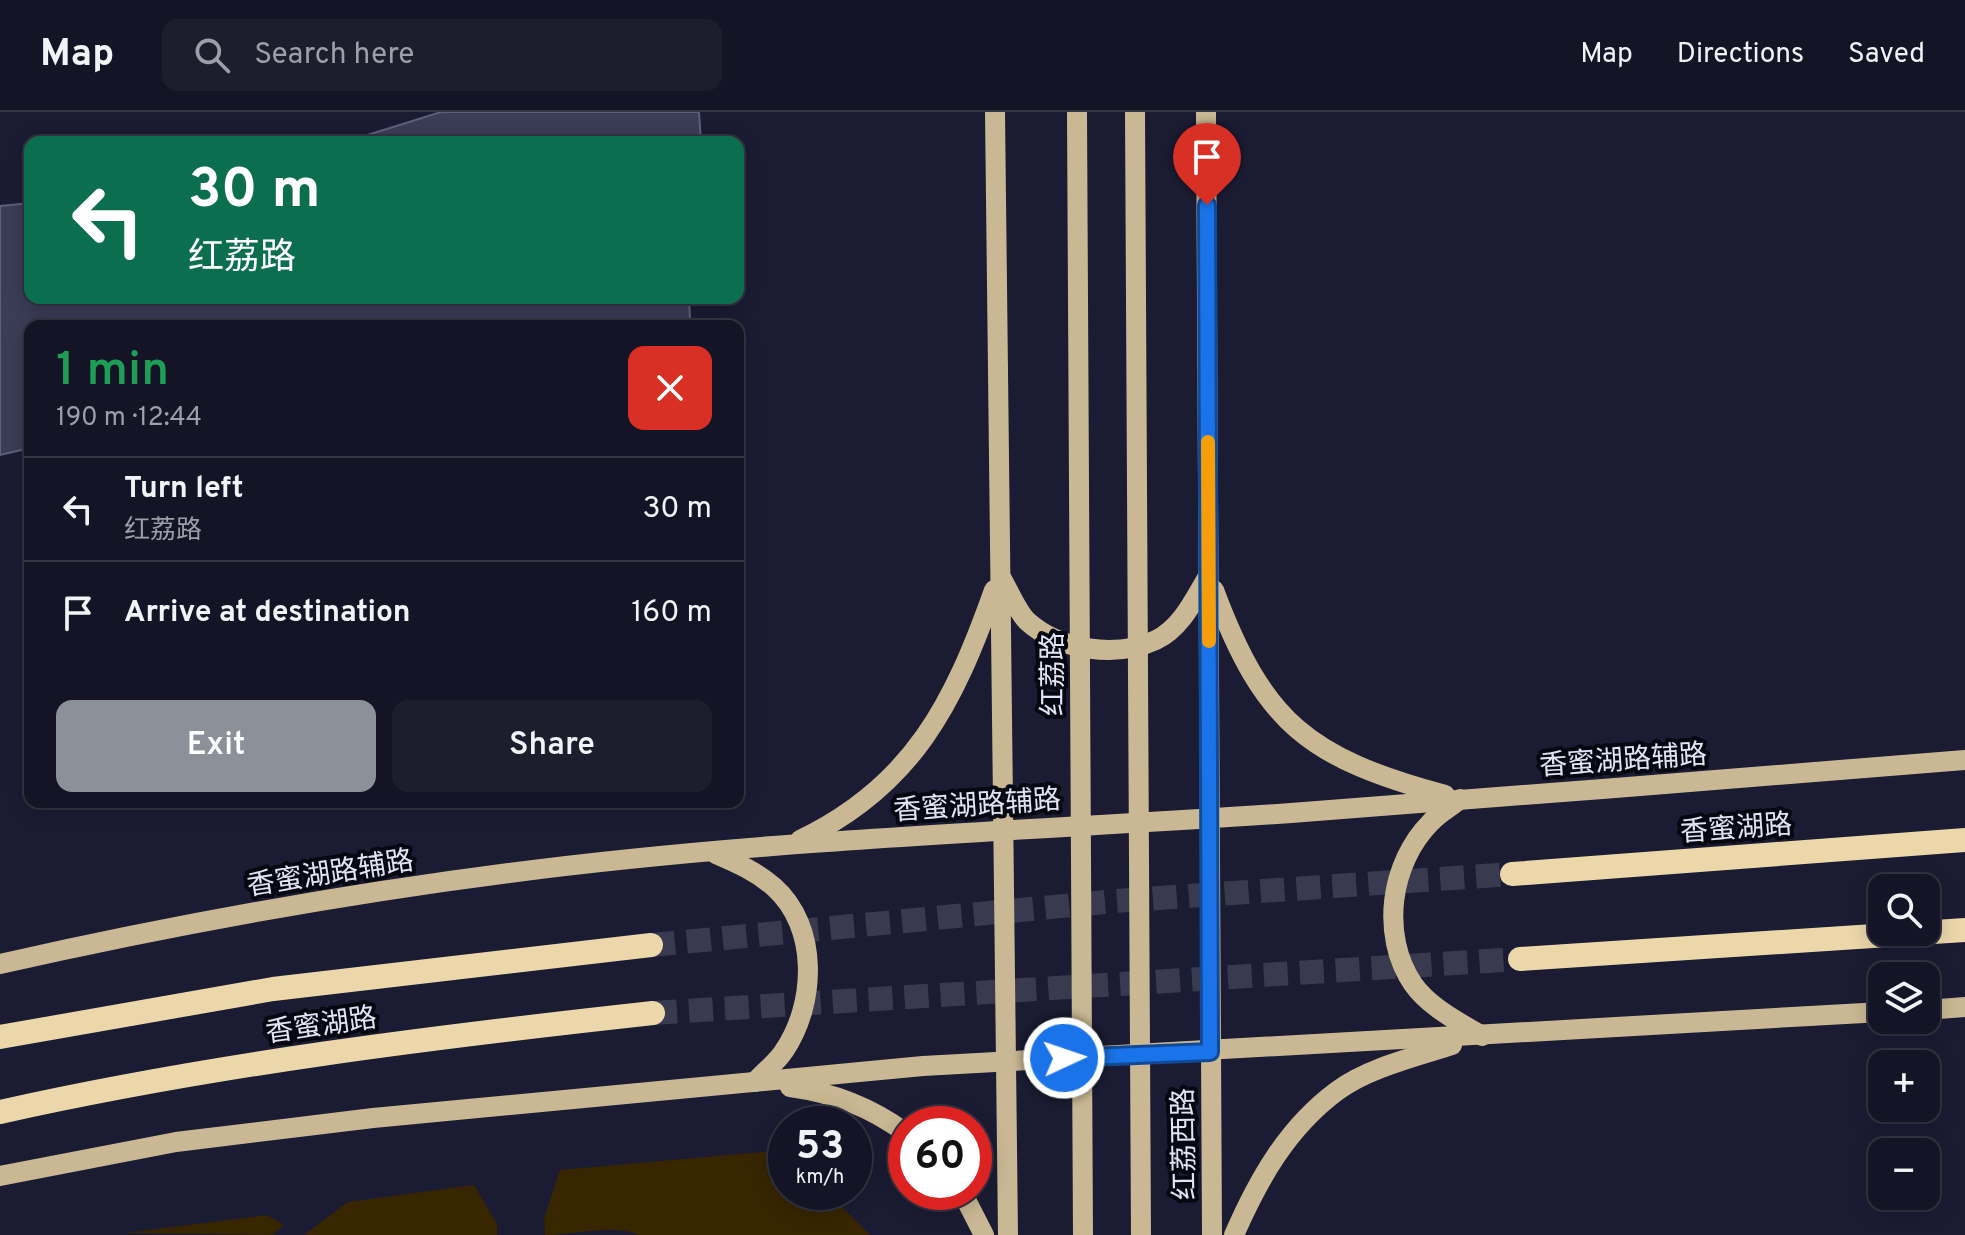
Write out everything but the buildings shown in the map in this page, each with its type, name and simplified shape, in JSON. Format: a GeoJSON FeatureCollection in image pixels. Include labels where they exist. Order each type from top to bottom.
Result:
{"type":"FeatureCollection","features":[{"type":"Feature","properties":{"kind":"highway","name":"香蜜湖路"},"geometry":{"type":"LineString","coordinates":[[1512,874],[1965,840]]}},
{"type":"Feature","properties":{"kind":"highway"},"geometry":{"type":"LineString","coordinates":[[1520,959],[1965,930]]}},
{"type":"Feature","properties":{"kind":"highway","name":"香蜜湖路"},"geometry":{"type":"LineString","coordinates":[[0,1037],[259,991],[651,945]]}},
{"type":"Feature","properties":{"kind":"highway","name":"香蜜湖路"},"geometry":{"type":"LineString","coordinates":[[0,1112],[272,1061],[440,1037],[653,1013]]}},
{"type":"Feature","properties":{"kind":"main road","name":"红荔路"},"geometry":{"type":"LineString","coordinates":[[995,112],[1006,1061]]}},
{"type":"Feature","properties":{"kind":"main road","name":"红荔路"},"geometry":{"type":"LineString","coordinates":[[1077,112],[1083,1235]]}},
{"type":"Feature","properties":{"kind":"main road"},"geometry":{"type":"LineString","coordinates":[[1135,112],[1141,1235]]}},
{"type":"Feature","properties":{"kind":"main road"},"geometry":{"type":"LineString","coordinates":[[1206,112],[1210,1052]]}},
{"type":"Feature","properties":{"kind":"main road"},"geometry":{"type":"LineString","coordinates":[[1000,575],[1026,620],[1061,643],[1107,650],[1157,639],[1186,615],[1208,575]]}},
{"type":"Feature","properties":{"kind":"main road"},"geometry":{"type":"LineString","coordinates":[[787,846],[841,820],[879,791],[913,756],[942,715],[970,658],[1000,575]]}},
{"type":"Feature","properties":{"kind":"main road"},"geometry":{"type":"LineString","coordinates":[[1208,575],[1233,642],[1259,689],[1293,726],[1331,755],[1385,779],[1460,799]]}},
{"type":"Feature","properties":{"kind":"main road","name":"香蜜湖路辅路"},"geometry":{"type":"LineString","coordinates":[[0,964],[129,935],[331,899],[511,872],[787,846],[1210,818],[1965,760]]}},
{"type":"Feature","properties":{"kind":"main road"},"geometry":{"type":"LineString","coordinates":[[1460,799],[1430,822],[1411,849],[1396,888],[1392,918],[1398,950],[1413,984],[1442,1012],[1482,1036]]}},
{"type":"Feature","properties":{"kind":"main road"},"geometry":{"type":"LineString","coordinates":[[711,852],[749,868],[777,889],[796,916],[807,945],[808,983],[799,1020],[784,1051],[755,1082]]}},
{"type":"Feature","properties":{"kind":"main road"},"geometry":{"type":"LineString","coordinates":[[1940,1009],[1965,1007]]}},
{"type":"Feature","properties":{"kind":"main road"},"geometry":{"type":"LineString","coordinates":[[0,1176],[176,1142],[373,1118],[755,1082],[1006,1061],[1868,1013]]}},
{"type":"Feature","properties":{"kind":"main road"},"geometry":{"type":"LineString","coordinates":[[1234,1235],[1258,1180],[1291,1133],[1338,1090],[1400,1062],[1482,1036]]}},
{"type":"Feature","properties":{"kind":"main road","name":"红荔西路"},"geometry":{"type":"LineString","coordinates":[[1210,1052],[1212,1235]]}},
{"type":"Feature","properties":{"kind":"main road"},"geometry":{"type":"LineString","coordinates":[[1006,1061],[1008,1235]]}},
{"type":"Feature","properties":{"kind":"main road"},"geometry":{"type":"LineString","coordinates":[[755,1082],[825,1092],[888,1121]]}},
{"type":"Feature","properties":{"kind":"main road"},"geometry":{"type":"LineString","coordinates":[[971,1210],[984,1235]]}},
{"type":"Feature","properties":{"kind":"shaded area"},"geometry":{"type":"Polygon","coordinates":[[[768,1152],[768,1210],[845,1210],[870,1235],[639,1235],[605,1230],[545,1235],[544,1219],[560,1170],[768,1152]]]}},
{"type":"Feature","properties":{"kind":"shaded area"},"geometry":{"type":"Polygon","coordinates":[[[474,1185],[497,1224],[497,1235],[304,1235],[348,1202],[474,1185]]]}},
{"type":"Feature","properties":{"kind":"shaded area"},"geometry":{"type":"Polygon","coordinates":[[[267,1215],[284,1225],[272,1235],[124,1233],[267,1215]]]}},
{"type":"Feature","properties":{"kind":"tunnel"},"geometry":{"type":"LineString","coordinates":[[651,945],[1115,901],[1512,874]]}},
{"type":"Feature","properties":{"kind":"tunnel"},"geometry":{"type":"LineString","coordinates":[[653,1013],[1520,959]]}},
{"type":"Feature","properties":{"kind":"slow traffic"},"geometry":{"type":"LineString","coordinates":[[1208,442],[1209,641]]}},
{"type":"Feature","properties":{"kind":"route"},"geometry":{"type":"LineString","coordinates":[[1064,1058],[1210,1052],[1207,205]]}}]}
